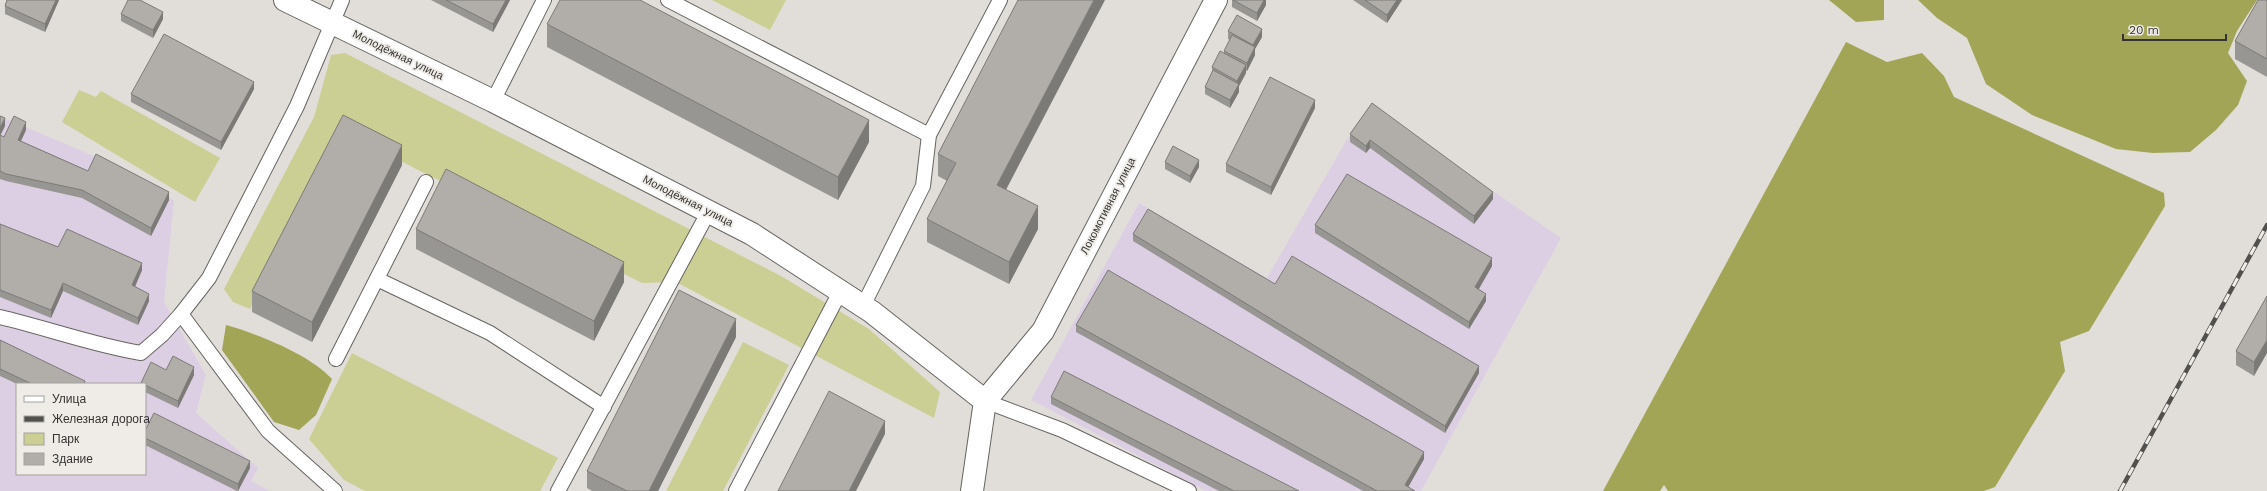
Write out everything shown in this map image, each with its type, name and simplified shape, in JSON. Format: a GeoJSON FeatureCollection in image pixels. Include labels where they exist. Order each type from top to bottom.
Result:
{"type":"FeatureCollection","features":[{"type":"Feature","properties":{"kind":"street","name":"Молодёжная улица"},"geometry":{"type":"LineString","coordinates":[[285,0],[493,101],[752,234],[863,306],[985,401]]}},
{"type":"Feature","properties":{"kind":"street","name":"Локомотивная улица"},"geometry":{"type":"LineString","coordinates":[[985,401],[1043,332],[1216,0]]}},
{"type":"Feature","properties":{"kind":"street"},"geometry":{"type":"LineString","coordinates":[[972,491],[985,401]]}},
{"type":"Feature","properties":{"kind":"lane"},"geometry":{"type":"LineString","coordinates":[[0,317],[48,328],[112,348],[141,353],[162,335],[181,314],[209,278],[290,120],[342,0]]}},
{"type":"Feature","properties":{"kind":"lane"},"geometry":{"type":"LineString","coordinates":[[493,101],[544,0]]}},
{"type":"Feature","properties":{"kind":"lane"},"geometry":{"type":"LineString","coordinates":[[668,0],[930,135]]}},
{"type":"Feature","properties":{"kind":"lane"},"geometry":{"type":"LineString","coordinates":[[863,306],[923,186],[930,135],[1000,0]]}},
{"type":"Feature","properties":{"kind":"lane"},"geometry":{"type":"LineString","coordinates":[[336,359],[426,182]]}},
{"type":"Feature","properties":{"kind":"lane"},"geometry":{"type":"LineString","coordinates":[[558,491],[709,211]]}},
{"type":"Feature","properties":{"kind":"lane"},"geometry":{"type":"LineString","coordinates":[[377,279],[490,333],[604,406]]}},
{"type":"Feature","properties":{"kind":"lane"},"geometry":{"type":"LineString","coordinates":[[736,491],[840,292]]}},
{"type":"Feature","properties":{"kind":"lane"},"geometry":{"type":"LineString","coordinates":[[181,314],[268,431],[335,491]]}},
{"type":"Feature","properties":{"kind":"lane"},"geometry":{"type":"LineString","coordinates":[[985,401],[1062,430],[1189,491]]}},
{"type":"Feature","properties":{"kind":"shaded area"},"geometry":{"type":"Polygon","coordinates":[[[1829,0],[1884,0],[1884,20],[1856,22],[1829,0]]]}},
{"type":"Feature","properties":{"kind":"shaded area"},"geometry":{"type":"Polygon","coordinates":[[[1918,0],[2257,0],[2237,31],[2228,53],[2247,81],[2238,105],[2216,130],[2190,152],[2153,153],[2116,149],[2032,115],[1986,84],[1967,38],[1937,18],[1918,0]]]}},
{"type":"Feature","properties":{"kind":"shaded area"},"geometry":{"type":"Polygon","coordinates":[[[1846,42],[1887,62],[1922,53],[1944,76],[1954,97],[2164,193],[2165,206],[2089,331],[2060,342],[2065,371],[1995,487],[1984,491],[1668,491],[1664,485],[1660,491],[1603,491],[1846,42]]]}},
{"type":"Feature","properties":{"kind":"shaded area"},"geometry":{"type":"Polygon","coordinates":[[[1371,107],[1561,238],[1421,491],[1206,491],[1031,400],[1139,203],[1267,278],[1346,141],[1371,107]]]}},
{"type":"Feature","properties":{"kind":"shaded area"},"geometry":{"type":"Polygon","coordinates":[[[0,116],[96,157],[174,200],[164,302],[206,375],[196,413],[258,468],[251,481],[270,491],[0,491],[0,116]]]}},
{"type":"Feature","properties":{"kind":"shaded area"},"geometry":{"type":"Polygon","coordinates":[[[226,325],[268,339],[297,353],[310,361],[332,379],[316,415],[299,430],[274,422],[222,350],[226,325]]]}},
{"type":"Feature","properties":{"kind":"green space"},"geometry":{"type":"Polygon","coordinates":[[[712,0],[786,0],[770,30],[712,0]]]}},
{"type":"Feature","properties":{"kind":"green space"},"geometry":{"type":"Polygon","coordinates":[[[345,53],[781,276],[869,329],[940,392],[934,418],[676,282],[642,283],[341,131],[250,309],[233,302],[224,289],[314,117],[331,55],[345,53]]]}},
{"type":"Feature","properties":{"kind":"green space"},"geometry":{"type":"Polygon","coordinates":[[[79,90],[96,97],[101,91],[220,158],[195,202],[62,122],[79,90]]]}},
{"type":"Feature","properties":{"kind":"green space"},"geometry":{"type":"Polygon","coordinates":[[[743,342],[789,365],[723,491],[666,491],[743,342]]]}},
{"type":"Feature","properties":{"kind":"green space"},"geometry":{"type":"Polygon","coordinates":[[[352,353],[558,458],[540,491],[365,491],[344,480],[309,439],[352,353]]]}},
{"type":"Feature","properties":{"kind":"building"},"geometry":{"type":"Polygon","coordinates":[[[7,0],[56,0],[45,24],[5,6],[7,0]]]}},
{"type":"Feature","properties":{"kind":"building"},"geometry":{"type":"Polygon","coordinates":[[[128,0],[140,0],[163,12],[153,30],[121,14],[128,0]]]}},
{"type":"Feature","properties":{"kind":"building"},"geometry":{"type":"Polygon","coordinates":[[[446,0],[506,0],[493,24],[446,0]]]}},
{"type":"Feature","properties":{"kind":"building"},"geometry":{"type":"Polygon","coordinates":[[[560,0],[640,0],[869,120],[838,177],[547,24],[560,0]]]}},
{"type":"Feature","properties":{"kind":"building"},"geometry":{"type":"Polygon","coordinates":[[[1018,0],[1094,0],[997,185],[1038,206],[1009,262],[927,219],[956,163],[938,154],[1018,0]]]}},
{"type":"Feature","properties":{"kind":"building"},"geometry":{"type":"Polygon","coordinates":[[[1233,0],[1264,0],[1257,13],[1233,0]]]}},
{"type":"Feature","properties":{"kind":"building"},"geometry":{"type":"Polygon","coordinates":[[[1365,0],[1397,0],[1387,15],[1365,0]]]}},
{"type":"Feature","properties":{"kind":"building"},"geometry":{"type":"Polygon","coordinates":[[[2258,0],[2267,0],[2267,59],[2235,41],[2258,0]]]}},
{"type":"Feature","properties":{"kind":"building"},"geometry":{"type":"Polygon","coordinates":[[[1237,15],[1262,29],[1253,45],[1228,31],[1237,15]]]}},
{"type":"Feature","properties":{"kind":"building"},"geometry":{"type":"Polygon","coordinates":[[[164,34],[254,82],[221,142],[131,94],[164,34]]]}},
{"type":"Feature","properties":{"kind":"building"},"geometry":{"type":"Polygon","coordinates":[[[1232,35],[1255,47],[1247,63],[1224,51],[1232,35]]]}},
{"type":"Feature","properties":{"kind":"building"},"geometry":{"type":"Polygon","coordinates":[[[1220,51],[1246,65],[1237,81],[1212,67],[1220,51]]]}},
{"type":"Feature","properties":{"kind":"building"},"geometry":{"type":"Polygon","coordinates":[[[1213,70],[1239,84],[1230,100],[1205,87],[1213,70]]]}},
{"type":"Feature","properties":{"kind":"building"},"geometry":{"type":"Polygon","coordinates":[[[1270,77],[1315,100],[1271,187],[1226,164],[1270,77]]]}},
{"type":"Feature","properties":{"kind":"building"},"geometry":{"type":"Polygon","coordinates":[[[1372,103],[1493,192],[1474,216],[1370,140],[1366,146],[1350,134],[1372,103]]]}},
{"type":"Feature","properties":{"kind":"building"},"geometry":{"type":"Polygon","coordinates":[[[343,115],[402,145],[312,322],[252,291],[343,115]]]}},
{"type":"Feature","properties":{"kind":"building"},"geometry":{"type":"Polygon","coordinates":[[[0,116],[5,118],[0,128],[0,116]]]}},
{"type":"Feature","properties":{"kind":"building"},"geometry":{"type":"Polygon","coordinates":[[[14,116],[26,122],[18,140],[88,171],[96,154],[169,192],[151,228],[82,190],[6,174],[0,171],[0,135],[4,137],[14,116]]]}},
{"type":"Feature","properties":{"kind":"building"},"geometry":{"type":"Polygon","coordinates":[[[1173,146],[1199,160],[1190,176],[1165,162],[1173,146]]]}},
{"type":"Feature","properties":{"kind":"building"},"geometry":{"type":"Polygon","coordinates":[[[446,169],[624,262],[594,321],[416,229],[446,169]]]}},
{"type":"Feature","properties":{"kind":"building"},"geometry":{"type":"Polygon","coordinates":[[[1347,174],[1492,258],[1475,287],[1486,294],[1469,322],[1315,225],[1347,174]]]}},
{"type":"Feature","properties":{"kind":"building"},"geometry":{"type":"Polygon","coordinates":[[[1148,209],[1275,284],[1292,256],[1479,366],[1445,426],[1133,234],[1148,209]]]}},
{"type":"Feature","properties":{"kind":"building"},"geometry":{"type":"Polygon","coordinates":[[[0,224],[58,247],[67,229],[142,263],[132,285],[149,294],[138,318],[63,283],[51,310],[0,290],[0,224]]]}},
{"type":"Feature","properties":{"kind":"building"},"geometry":{"type":"Polygon","coordinates":[[[1108,270],[1424,452],[1405,485],[1415,491],[1377,491],[1076,325],[1108,270]]]}},
{"type":"Feature","properties":{"kind":"building"},"geometry":{"type":"Polygon","coordinates":[[[679,290],[736,319],[649,491],[627,491],[587,471],[679,290]]]}},
{"type":"Feature","properties":{"kind":"building"},"geometry":{"type":"Polygon","coordinates":[[[2267,296],[2267,340],[2254,362],[2236,351],[2267,296]]]}},
{"type":"Feature","properties":{"kind":"building"},"geometry":{"type":"Polygon","coordinates":[[[0,340],[85,381],[84,383],[30,383],[0,369],[0,340]]]}},
{"type":"Feature","properties":{"kind":"building"},"geometry":{"type":"Polygon","coordinates":[[[173,356],[194,367],[178,401],[146,385],[146,383],[141,383],[151,362],[166,370],[173,356]]]}},
{"type":"Feature","properties":{"kind":"building"},"geometry":{"type":"Polygon","coordinates":[[[1064,371],[1299,491],[1234,491],[1051,397],[1064,371]]]}},
{"type":"Feature","properties":{"kind":"building"},"geometry":{"type":"Polygon","coordinates":[[[829,391],[885,421],[849,491],[778,491],[829,391]]]}},
{"type":"Feature","properties":{"kind":"building"},"geometry":{"type":"Polygon","coordinates":[[[154,413],[250,461],[238,484],[146,438],[146,429],[154,413]]]}},
{"type":"Feature","properties":{"kind":"railway"},"geometry":{"type":"LineString","coordinates":[[2120,491],[2267,225]]}}]}
